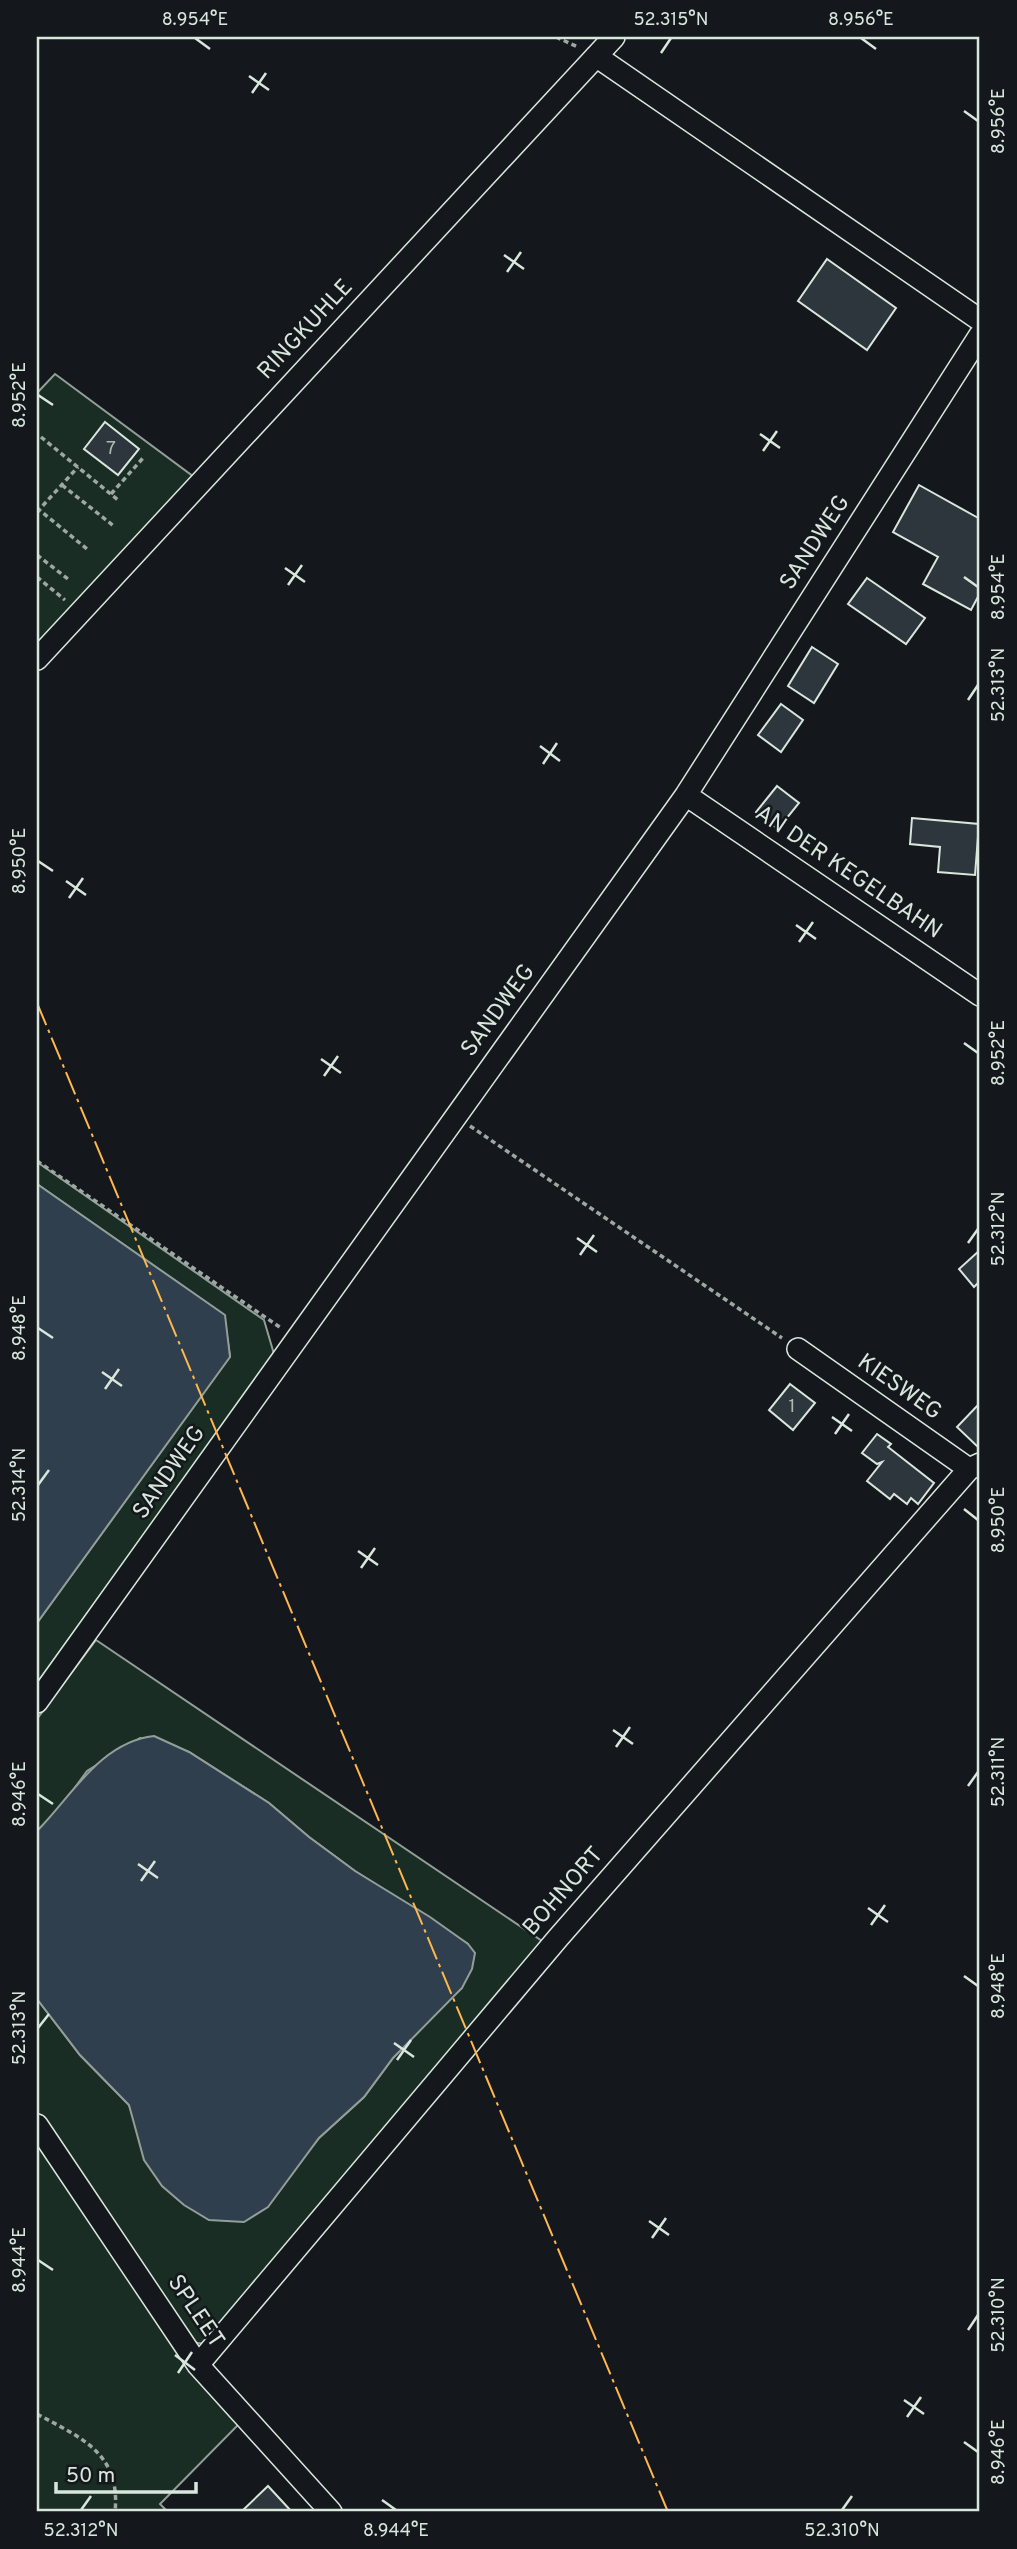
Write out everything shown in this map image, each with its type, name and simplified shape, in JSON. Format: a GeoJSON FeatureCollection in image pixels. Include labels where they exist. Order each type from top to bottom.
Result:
{"type":"FeatureCollection","features":[{"type":"Feature","properties":{"kind":"street","name":"RINGKUHLE"},"geometry":{"type":"LineString","coordinates":[[37,659],[614,37]]}},
{"type":"Feature","properties":{"kind":"street"},"geometry":{"type":"LineString","coordinates":[[596,56],[980,320]]}},
{"type":"Feature","properties":{"kind":"street","name":"SANDWEG"},"geometry":{"type":"LineString","coordinates":[[37,1702],[686,795],[980,335]]}},
{"type":"Feature","properties":{"kind":"street","name":"AN DER KEGELBAHN"},"geometry":{"type":"LineString","coordinates":[[686,795],[980,995]]}},
{"type":"Feature","properties":{"kind":"street","name":"KIESWEG"},"geometry":{"type":"LineString","coordinates":[[798,1349],[975,1467]]}},
{"type":"Feature","properties":{"kind":"street","name":"BOHNORT"},"geometry":{"type":"LineString","coordinates":[[198,2365],[558,1938],[975,1467]]}},
{"type":"Feature","properties":{"kind":"street","name":"SPLEET"},"geometry":{"type":"LineString","coordinates":[[37,2124],[198,2365],[331,2512]]}},
{"type":"Feature","properties":{"kind":"path"},"geometry":{"type":"LineString","coordinates":[[41,437],[118,500]]}},
{"type":"Feature","properties":{"kind":"path"},"geometry":{"type":"LineString","coordinates":[[111,494],[143,458]]}},
{"type":"Feature","properties":{"kind":"path"},"geometry":{"type":"LineString","coordinates":[[78,467],[37,510],[87,549]]}},
{"type":"Feature","properties":{"kind":"path"},"geometry":{"type":"LineString","coordinates":[[62,485],[115,527]]}},
{"type":"Feature","properties":{"kind":"path"},"geometry":{"type":"LineString","coordinates":[[37,555],[68,579]]}},
{"type":"Feature","properties":{"kind":"path"},"geometry":{"type":"LineString","coordinates":[[37,578],[80,612]]}},
{"type":"Feature","properties":{"kind":"path"},"geometry":{"type":"LineString","coordinates":[[456,1116],[798,1349]]}},
{"type":"Feature","properties":{"kind":"path"},"geometry":{"type":"LineString","coordinates":[[37,1161],[297,1339]]}},
{"type":"Feature","properties":{"kind":"path"},"geometry":{"type":"LineString","coordinates":[[37,2414],[91,2444],[108,2464],[117,2500],[115,2512]]}},
{"type":"Feature","properties":{"kind":"green space"},"geometry":{"type":"Polygon","coordinates":[[[55,374],[194,477],[37,645],[37,393],[55,374]]]}},
{"type":"Feature","properties":{"kind":"green space"},"geometry":{"type":"Polygon","coordinates":[[[37,1162],[264,1320],[274,1354],[37,1683],[37,1623],[230,1356],[224,1315],[37,1184],[37,1162]]]}},
{"type":"Feature","properties":{"kind":"green space"},"geometry":{"type":"Polygon","coordinates":[[[96,1640],[545,1943],[207,2344],[189,2342],[37,2113],[37,1999],[80,2055],[129,2105],[137,2129],[295,2167],[319,2138],[364,2097],[393,2058],[438,2009],[462,1988],[468,1944],[355,1871],[269,1803],[189,1752],[140,1738],[87,1771],[60,1808],[37,1831],[37,1719],[96,1640]]]}},
{"type":"Feature","properties":{"kind":"green space"},"geometry":{"type":"Polygon","coordinates":[[[37,2141],[241,2422],[160,2504],[168,2512],[37,2512],[37,2141]]]}},
{"type":"Feature","properties":{"kind":"water"},"geometry":{"type":"Polygon","coordinates":[[[37,1184],[225,1315],[230,1357],[37,1623],[37,1184]]]}},
{"type":"Feature","properties":{"kind":"water"},"geometry":{"type":"Polygon","coordinates":[[[154,1736],[189,1752],[269,1803],[355,1871],[430,1917],[468,1944],[475,1953],[472,1969],[462,1988],[393,2058],[364,2097],[319,2138],[268,2207],[244,2222],[209,2220],[184,2205],[162,2186],[144,2160],[129,2105],[80,2055],[37,1999],[37,1831],[102,1760],[135,1740],[154,1736]]]}},
{"type":"Feature","properties":{"kind":"building"},"geometry":{"type":"Polygon","coordinates":[[[827,259],[896,308],[867,350],[798,301],[827,259]]]}},
{"type":"Feature","properties":{"kind":"building"},"geometry":{"type":"Polygon","coordinates":[[[105,422],[139,449],[118,475],[84,449],[105,422]]]}},
{"type":"Feature","properties":{"kind":"building"},"geometry":{"type":"Polygon","coordinates":[[[919,485],[980,519],[980,593],[971,610],[923,584],[938,557],[893,532],[919,485]]]}},
{"type":"Feature","properties":{"kind":"building"},"geometry":{"type":"Polygon","coordinates":[[[867,578],[925,618],[906,644],[848,604],[867,578]]]}},
{"type":"Feature","properties":{"kind":"building"},"geometry":{"type":"Polygon","coordinates":[[[812,647],[838,664],[814,703],[788,686],[812,647]]]}},
{"type":"Feature","properties":{"kind":"building"},"geometry":{"type":"Polygon","coordinates":[[[781,704],[803,720],[781,752],[758,735],[781,704]]]}},
{"type":"Feature","properties":{"kind":"building"},"geometry":{"type":"Polygon","coordinates":[[[777,786],[799,803],[778,829],[756,812],[777,786]]]}},
{"type":"Feature","properties":{"kind":"building"},"geometry":{"type":"Polygon","coordinates":[[[912,818],[979,824],[975,875],[938,872],[940,847],[910,844],[912,818]]]}},
{"type":"Feature","properties":{"kind":"building"},"geometry":{"type":"Polygon","coordinates":[[[980,1250],[980,1281],[974,1287],[959,1269],[980,1250]]]}},
{"type":"Feature","properties":{"kind":"building"},"geometry":{"type":"Polygon","coordinates":[[[790,1384],[815,1403],[793,1430],[769,1410],[790,1384]]]}},
{"type":"Feature","properties":{"kind":"building"},"geometry":{"type":"Polygon","coordinates":[[[979,1404],[980,1406],[980,1449],[957,1427],[979,1404]]]}},
{"type":"Feature","properties":{"kind":"building"},"geometry":{"type":"Polygon","coordinates":[[[877,1434],[891,1444],[888,1447],[934,1483],[918,1504],[911,1498],[907,1504],[894,1494],[890,1499],[867,1481],[882,1462],[877,1464],[862,1453],[877,1434]]]}},
{"type":"Feature","properties":{"kind":"building"},"geometry":{"type":"Polygon","coordinates":[[[268,2486],[292,2512],[243,2510],[268,2486]]]}},
{"type":"Feature","properties":{"kind":"power"},"geometry":{"type":"LineString","coordinates":[[37,1003],[668,2512]]}}]}
